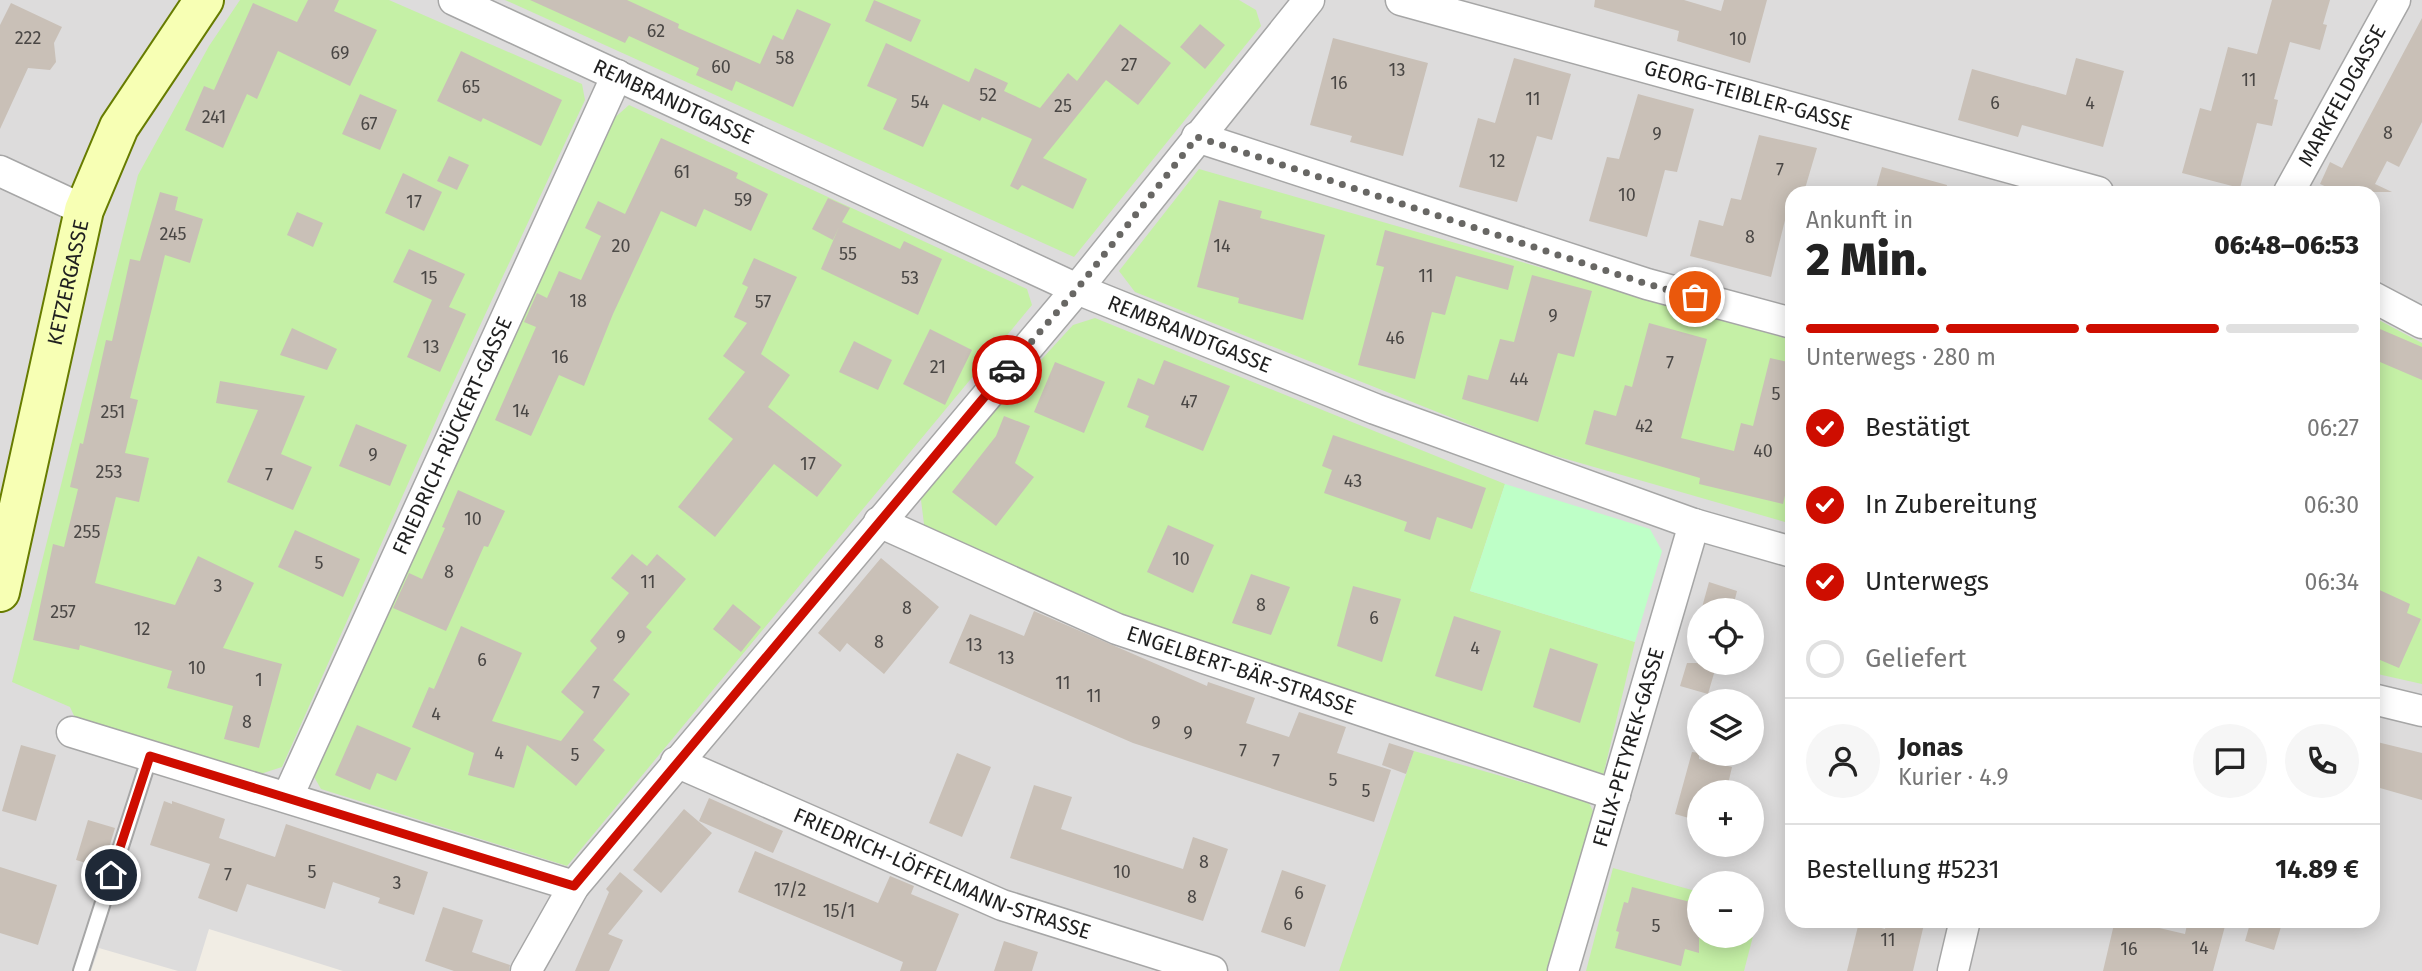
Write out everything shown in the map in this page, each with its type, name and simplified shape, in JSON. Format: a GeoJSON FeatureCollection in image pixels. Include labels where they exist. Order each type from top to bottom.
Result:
{"type":"FeatureCollection","features":[{"type":"Feature","properties":{"kind":"main road","name":"KETZERGASSE"},"geometry":{"type":"LineString","coordinates":[[0,592],[84,211],[119,127],[204,0]]}},
{"type":"Feature","properties":{"kind":"street","name":"REMBRANDTGASSE"},"geometry":{"type":"LineString","coordinates":[[454,0],[1077,289],[1375,409],[1694,524],[1785,550]]}},
{"type":"Feature","properties":{"kind":"street","name":"GEORG-TEIBLER-GASSE"},"geometry":{"type":"LineString","coordinates":[[1401,0],[2076,186]]}},
{"type":"Feature","properties":{"kind":"street","name":"MARKFELDGASSE"},"geometry":{"type":"LineString","coordinates":[[2292,186],[2395,0]]}},
{"type":"Feature","properties":{"kind":"street"},"geometry":{"type":"LineString","coordinates":[[526,971],[574,886],[1077,289],[1197,137],[1297,4]]}},
{"type":"Feature","properties":{"kind":"street","name":"FRIEDRICH-RÜCKERT-GASSE"},"geometry":{"type":"LineString","coordinates":[[288,796],[617,75]]}},
{"type":"Feature","properties":{"kind":"street"},"geometry":{"type":"LineString","coordinates":[[1197,137],[1647,284],[1785,321]]}},
{"type":"Feature","properties":{"kind":"street"},"geometry":{"type":"LineString","coordinates":[[0,171],[84,211]]}},
{"type":"Feature","properties":{"kind":"street"},"geometry":{"type":"LineString","coordinates":[[2380,301],[2422,323]]}},
{"type":"Feature","properties":{"kind":"street","name":"ENGELBERT-BÄR-STRASSE"},"geometry":{"type":"LineString","coordinates":[[878,522],[1116,628],[1615,795]]}},
{"type":"Feature","properties":{"kind":"street","name":"FELIX-PETYREK-GASSE"},"geometry":{"type":"LineString","coordinates":[[1563,971],[1694,524]]}},
{"type":"Feature","properties":{"kind":"street"},"geometry":{"type":"LineString","coordinates":[[2380,701],[2422,711]]}},
{"type":"Feature","properties":{"kind":"street"},"geometry":{"type":"LineString","coordinates":[[72,732],[288,796],[574,886]]}},
{"type":"Feature","properties":{"kind":"street","name":"FRIEDRICH-LÖFFELMANN-STRASSE"},"geometry":{"type":"LineString","coordinates":[[676,762],[1002,905],[1212,971]]}},
{"type":"Feature","properties":{"kind":"street"},"geometry":{"type":"LineString","coordinates":[[1953,971],[1963,928]]}},
{"type":"Feature","properties":{"kind":"lane"},"geometry":{"type":"LineString","coordinates":[[81,971],[150,756]]}},
{"type":"Feature","properties":{"kind":"shaded area"},"geometry":{"type":"Polygon","coordinates":[[[0,0],[2422,0],[2422,971],[343,971],[209,929],[196,971],[178,971],[99,948],[91,971],[0,971],[0,0]]]}},
{"type":"Feature","properties":{"kind":"green space"},"geometry":{"type":"Polygon","coordinates":[[[240,0],[389,0],[582,84],[585,100],[443,405],[282,767],[254,776],[76,720],[70,707],[12,682],[138,175],[209,46],[240,0]]]}},
{"type":"Feature","properties":{"kind":"green space"},"geometry":{"type":"Polygon","coordinates":[[[505,0],[1239,0],[1256,10],[1261,26],[1074,257],[505,0]]]}},
{"type":"Feature","properties":{"kind":"green space"},"geometry":{"type":"Polygon","coordinates":[[[629,105],[1027,289],[1032,305],[567,866],[321,789],[313,775],[612,120],[629,105]]]}},
{"type":"Feature","properties":{"kind":"green space"},"geometry":{"type":"Polygon","coordinates":[[[1199,169],[1785,338],[1785,522],[1528,448],[1135,292],[1119,271],[1199,169]]]}},
{"type":"Feature","properties":{"kind":"green space"},"geometry":{"type":"Polygon","coordinates":[[[1095,318],[1505,484],[1470,591],[1635,642],[1603,776],[1107,610],[925,532],[920,492],[1073,325],[1095,318]]]}},
{"type":"Feature","properties":{"kind":"green space"},"geometry":{"type":"Polygon","coordinates":[[[2380,321],[2422,343],[2422,684],[2380,675],[2380,321]]]}},
{"type":"Feature","properties":{"kind":"green space"},"geometry":{"type":"Polygon","coordinates":[[[1505,484],[1650,529],[1662,551],[1635,642],[1470,591],[1505,484]]]}},
{"type":"Feature","properties":{"kind":"green space"},"geometry":{"type":"Polygon","coordinates":[[[1414,751],[1588,801],[1593,811],[1549,971],[1339,971],[1414,751]]]}},
{"type":"Feature","properties":{"kind":"green space"},"geometry":{"type":"Polygon","coordinates":[[[1613,868],[1687,889],[1687,948],[1750,948],[1744,971],[1586,971],[1613,868]]]}},
{"type":"Feature","properties":{"kind":"building"},"geometry":{"type":"Polygon","coordinates":[[[308,0],[339,0],[334,11],[377,30],[350,86],[278,51],[257,99],[247,94],[223,148],[185,130],[204,86],[214,90],[253,3],[297,22],[308,0]]]}},
{"type":"Feature","properties":{"kind":"building"},"geometry":{"type":"Polygon","coordinates":[[[530,0],[627,0],[679,24],[678,28],[760,64],[773,35],[783,40],[797,9],[831,24],[793,107],[736,81],[732,91],[696,75],[699,68],[629,36],[625,43],[530,0]]]}},
{"type":"Feature","properties":{"kind":"building"},"geometry":{"type":"Polygon","coordinates":[[[874,0],[921,20],[911,42],[865,21],[874,0]]]}},
{"type":"Feature","properties":{"kind":"building"},"geometry":{"type":"Polygon","coordinates":[[[1595,0],[1684,0],[1721,11],[1724,0],[1767,0],[1750,63],[1677,41],[1679,31],[1594,7],[1595,0]]]}},
{"type":"Feature","properties":{"kind":"building"},"geometry":{"type":"Polygon","coordinates":[[[2272,0],[2330,0],[2323,24],[2327,25],[2320,50],[2290,42],[2274,99],[2278,100],[2272,126],[2257,123],[2241,186],[2182,173],[2200,108],[2211,111],[2228,47],[2257,54],[2272,0]]]}},
{"type":"Feature","properties":{"kind":"building"},"geometry":{"type":"Polygon","coordinates":[[[11,3],[62,27],[54,43],[56,62],[50,70],[28,68],[0,129],[0,25],[11,3]]]}},
{"type":"Feature","properties":{"kind":"building"},"geometry":{"type":"Polygon","coordinates":[[[2422,18],[2422,122],[2399,167],[2387,161],[2375,184],[2379,186],[2320,184],[2330,162],[2342,168],[2422,18]]]}},
{"type":"Feature","properties":{"kind":"building"},"geometry":{"type":"Polygon","coordinates":[[[1120,24],[1171,63],[1138,105],[1106,80],[1043,158],[1087,179],[1073,209],[1022,185],[1018,190],[1010,186],[1032,139],[982,117],[980,121],[943,104],[923,147],[883,129],[897,99],[867,86],[886,43],[969,82],[975,68],[1008,83],[1004,91],[1040,108],[1068,73],[1077,81],[1120,24]]]}},
{"type":"Feature","properties":{"kind":"building"},"geometry":{"type":"Polygon","coordinates":[[[1200,24],[1225,45],[1205,69],[1180,47],[1200,24]]]}},
{"type":"Feature","properties":{"kind":"building"},"geometry":{"type":"Polygon","coordinates":[[[1333,38],[1428,63],[1403,156],[1350,142],[1352,136],[1310,125],[1333,38]]]}},
{"type":"Feature","properties":{"kind":"building"},"geometry":{"type":"Polygon","coordinates":[[[461,51],[562,100],[541,146],[483,118],[481,122],[437,101],[461,51]]]}},
{"type":"Feature","properties":{"kind":"building"},"geometry":{"type":"Polygon","coordinates":[[[1514,58],[1571,74],[1552,140],[1537,136],[1517,202],[1459,187],[1478,118],[1495,123],[1514,58]]]}},
{"type":"Feature","properties":{"kind":"building"},"geometry":{"type":"Polygon","coordinates":[[[2076,58],[2124,71],[2103,147],[2022,125],[2018,137],[1958,120],[1972,69],[2066,95],[2076,58]]]}},
{"type":"Feature","properties":{"kind":"building"},"geometry":{"type":"Polygon","coordinates":[[[360,94],[397,110],[380,150],[342,134],[360,94]]]}},
{"type":"Feature","properties":{"kind":"building"},"geometry":{"type":"Polygon","coordinates":[[[1638,94],[1694,109],[1677,172],[1665,170],[1647,237],[1589,221],[1607,157],[1619,159],[1638,94]]]}},
{"type":"Feature","properties":{"kind":"building"},"geometry":{"type":"Polygon","coordinates":[[[1759,135],[1817,148],[1806,186],[1785,186],[1785,220],[1771,277],[1690,256],[1699,220],[1723,226],[1731,198],[1741,200],[1759,135]]]}},
{"type":"Feature","properties":{"kind":"building"},"geometry":{"type":"Polygon","coordinates":[[[661,138],[738,173],[736,178],[768,194],[751,231],[704,209],[696,227],[661,211],[613,314],[584,386],[559,375],[531,436],[495,420],[536,327],[524,322],[537,293],[547,298],[559,271],[581,280],[601,236],[585,228],[598,201],[625,214],[661,138]]]}},
{"type":"Feature","properties":{"kind":"building"},"geometry":{"type":"Polygon","coordinates":[[[449,156],[469,165],[457,190],[437,181],[449,156]]]}},
{"type":"Feature","properties":{"kind":"building"},"geometry":{"type":"Polygon","coordinates":[[[1882,167],[1947,185],[1947,186],[1877,186],[1882,167]]]}},
{"type":"Feature","properties":{"kind":"building"},"geometry":{"type":"Polygon","coordinates":[[[403,173],[442,192],[424,231],[385,213],[403,173]]]}},
{"type":"Feature","properties":{"kind":"building"},"geometry":{"type":"Polygon","coordinates":[[[2380,186],[2392,192],[2380,192],[2380,186]]]}},
{"type":"Feature","properties":{"kind":"building"},"geometry":{"type":"Polygon","coordinates":[[[160,192],[178,197],[175,210],[203,219],[190,263],[165,255],[130,398],[138,400],[125,453],[149,458],[139,502],[116,497],[95,583],[175,605],[198,556],[254,583],[223,648],[282,664],[259,748],[224,739],[233,706],[167,688],[172,671],[80,645],[79,650],[33,640],[53,544],[64,547],[78,489],[70,487],[80,443],[83,444],[106,340],[112,341],[130,259],[140,261],[160,192]]]}},
{"type":"Feature","properties":{"kind":"building"},"geometry":{"type":"Polygon","coordinates":[[[828,198],[850,208],[842,222],[900,249],[904,241],[942,259],[918,315],[821,269],[839,227],[833,240],[812,229],[828,198]]]}},
{"type":"Feature","properties":{"kind":"building"},"geometry":{"type":"Polygon","coordinates":[[[1219,200],[1262,211],[1260,218],[1325,235],[1303,320],[1238,303],[1239,298],[1197,287],[1219,200]]]}},
{"type":"Feature","properties":{"kind":"building"},"geometry":{"type":"Polygon","coordinates":[[[297,212],[323,223],[313,247],[287,235],[297,212]]]}},
{"type":"Feature","properties":{"kind":"building"},"geometry":{"type":"Polygon","coordinates":[[[1385,230],[1514,266],[1508,290],[1456,276],[1445,315],[1432,312],[1415,379],[1358,365],[1384,267],[1376,265],[1385,230]]]}},
{"type":"Feature","properties":{"kind":"building"},"geometry":{"type":"Polygon","coordinates":[[[409,249],[465,274],[449,307],[466,314],[440,372],[407,357],[432,300],[393,282],[409,249]]]}},
{"type":"Feature","properties":{"kind":"building"},"geometry":{"type":"Polygon","coordinates":[[[754,258],[797,277],[761,354],[790,375],[768,407],[842,465],[817,497],[774,464],[715,537],[678,507],[733,439],[708,419],[745,372],[723,356],[747,323],[734,317],[748,287],[742,284],[754,258]]]}},
{"type":"Feature","properties":{"kind":"building"},"geometry":{"type":"Polygon","coordinates":[[[1532,275],[1592,291],[1574,357],[1558,353],[1538,422],[1462,399],[1468,375],[1488,380],[1500,339],[1514,342],[1532,275]]]}},
{"type":"Feature","properties":{"kind":"building"},"geometry":{"type":"Polygon","coordinates":[[[1649,323],[1707,339],[1681,438],[1734,451],[1741,423],[1753,426],[1770,358],[1785,361],[1783,504],[1699,484],[1700,478],[1585,444],[1594,410],[1616,416],[1625,385],[1632,387],[1649,323]]]}},
{"type":"Feature","properties":{"kind":"building"},"geometry":{"type":"Polygon","coordinates":[[[292,328],[337,349],[327,370],[280,355],[292,328]]]}},
{"type":"Feature","properties":{"kind":"building"},"geometry":{"type":"Polygon","coordinates":[[[930,329],[972,350],[945,405],[903,384],[930,329]]]}},
{"type":"Feature","properties":{"kind":"building"},"geometry":{"type":"Polygon","coordinates":[[[2380,329],[2422,347],[2422,380],[2380,362],[2380,329]]]}},
{"type":"Feature","properties":{"kind":"building"},"geometry":{"type":"Polygon","coordinates":[[[854,341],[892,360],[878,390],[839,372],[854,341]]]}},
{"type":"Feature","properties":{"kind":"building"},"geometry":{"type":"Polygon","coordinates":[[[1164,360],[1230,386],[1203,451],[1145,427],[1149,416],[1127,407],[1138,378],[1154,385],[1164,360]]]}},
{"type":"Feature","properties":{"kind":"building"},"geometry":{"type":"Polygon","coordinates":[[[1055,362],[1105,382],[1084,433],[1034,412],[1055,362]]]}},
{"type":"Feature","properties":{"kind":"building"},"geometry":{"type":"Polygon","coordinates":[[[220,381],[305,396],[281,454],[312,467],[293,510],[227,482],[258,410],[216,403],[220,381]]]}},
{"type":"Feature","properties":{"kind":"building"},"geometry":{"type":"Polygon","coordinates":[[[1004,416],[1030,426],[1015,463],[1034,477],[996,526],[952,492],[996,436],[1004,416]]]}},
{"type":"Feature","properties":{"kind":"building"},"geometry":{"type":"Polygon","coordinates":[[[356,424],[407,445],[390,486],[339,466],[356,424]]]}},
{"type":"Feature","properties":{"kind":"building"},"geometry":{"type":"Polygon","coordinates":[[[1333,435],[1486,488],[1472,529],[1437,517],[1430,540],[1404,531],[1407,522],[1324,493],[1332,470],[1322,466],[1333,435]]]}},
{"type":"Feature","properties":{"kind":"building"},"geometry":{"type":"Polygon","coordinates":[[[458,490],[505,511],[488,547],[484,546],[446,631],[393,608],[409,573],[422,579],[445,528],[442,527],[458,490]]]}},
{"type":"Feature","properties":{"kind":"building"},"geometry":{"type":"Polygon","coordinates":[[[1168,525],[1214,545],[1193,593],[1147,572],[1168,525]]]}},
{"type":"Feature","properties":{"kind":"building"},"geometry":{"type":"Polygon","coordinates":[[[295,530],[360,559],[343,597],[278,567],[295,530]]]}},
{"type":"Feature","properties":{"kind":"building"},"geometry":{"type":"Polygon","coordinates":[[[632,554],[647,566],[657,554],[686,579],[646,627],[652,632],[613,680],[630,694],[593,740],[605,750],[576,786],[527,745],[514,788],[468,775],[474,753],[412,727],[429,687],[434,689],[461,626],[522,653],[492,721],[561,741],[584,712],[561,692],[597,648],[590,641],[629,593],[611,578],[632,554]]]}},
{"type":"Feature","properties":{"kind":"building"},"geometry":{"type":"Polygon","coordinates":[[[881,558],[939,607],[884,674],[847,643],[840,652],[818,633],[881,558]]]}},
{"type":"Feature","properties":{"kind":"building"},"geometry":{"type":"Polygon","coordinates":[[[1251,574],[1290,587],[1271,635],[1232,623],[1251,574]]]}},
{"type":"Feature","properties":{"kind":"building"},"geometry":{"type":"Polygon","coordinates":[[[1709,582],[1737,591],[1735,598],[1705,598],[1709,582]]]}},
{"type":"Feature","properties":{"kind":"building"},"geometry":{"type":"Polygon","coordinates":[[[1353,586],[1401,599],[1382,662],[1337,646],[1353,586]]]}},
{"type":"Feature","properties":{"kind":"building"},"geometry":{"type":"Polygon","coordinates":[[[2380,590],[2410,604],[2407,613],[2421,619],[2399,668],[2380,660],[2380,590]]]}},
{"type":"Feature","properties":{"kind":"building"},"geometry":{"type":"Polygon","coordinates":[[[733,604],[761,627],[741,652],[713,629],[733,604]]]}},
{"type":"Feature","properties":{"kind":"building"},"geometry":{"type":"Polygon","coordinates":[[[1034,611],[1207,686],[1208,682],[1255,698],[1246,723],[1289,737],[1299,712],[1346,727],[1337,753],[1391,770],[1374,822],[1133,743],[949,663],[970,614],[1024,636],[1034,611]]]}},
{"type":"Feature","properties":{"kind":"building"},"geometry":{"type":"Polygon","coordinates":[[[1454,616],[1501,631],[1482,691],[1435,676],[1454,616]]]}},
{"type":"Feature","properties":{"kind":"building"},"geometry":{"type":"Polygon","coordinates":[[[1550,648],[1598,664],[1580,723],[1533,707],[1550,648]]]}},
{"type":"Feature","properties":{"kind":"building"},"geometry":{"type":"Polygon","coordinates":[[[1687,663],[1687,675],[1714,675],[1709,689],[1680,686],[1687,663]]]}},
{"type":"Feature","properties":{"kind":"building"},"geometry":{"type":"Polygon","coordinates":[[[357,725],[411,748],[396,781],[377,773],[370,790],[335,775],[357,725]]]}},
{"type":"Feature","properties":{"kind":"building"},"geometry":{"type":"Polygon","coordinates":[[[1389,743],[1414,751],[1406,774],[1382,765],[1389,743]]]}},
{"type":"Feature","properties":{"kind":"building"},"geometry":{"type":"Polygon","coordinates":[[[2380,743],[2422,753],[2422,800],[2380,788],[2380,743]]]}},
{"type":"Feature","properties":{"kind":"building"},"geometry":{"type":"Polygon","coordinates":[[[21,745],[56,755],[36,821],[2,811],[21,745]]]}},
{"type":"Feature","properties":{"kind":"building"},"geometry":{"type":"Polygon","coordinates":[[[957,753],[991,767],[962,837],[929,823],[957,753]]]}},
{"type":"Feature","properties":{"kind":"building"},"geometry":{"type":"Polygon","coordinates":[[[1688,766],[1732,767],[1729,780],[1687,780],[1687,818],[1675,814],[1688,766]]]}},
{"type":"Feature","properties":{"kind":"building"},"geometry":{"type":"Polygon","coordinates":[[[1034,785],[1072,797],[1061,829],[1183,869],[1193,837],[1228,849],[1203,921],[1010,858],[1034,785]]]}},
{"type":"Feature","properties":{"kind":"building"},"geometry":{"type":"Polygon","coordinates":[[[709,798],[783,831],[773,853],[699,821],[709,798]]]}},
{"type":"Feature","properties":{"kind":"building"},"geometry":{"type":"Polygon","coordinates":[[[164,801],[172,804],[172,801],[225,819],[219,838],[275,857],[286,824],[428,872],[414,915],[378,903],[380,898],[333,882],[325,909],[247,884],[237,912],[198,898],[210,864],[150,845],[164,801]]]}},
{"type":"Feature","properties":{"kind":"building"},"geometry":{"type":"Polygon","coordinates":[[[684,809],[712,833],[661,893],[633,870],[684,809]]]}},
{"type":"Feature","properties":{"kind":"building"},"geometry":{"type":"Polygon","coordinates":[[[88,820],[115,828],[103,868],[76,860],[88,820]]]}},
{"type":"Feature","properties":{"kind":"building"},"geometry":{"type":"Polygon","coordinates":[[[755,851],[878,903],[890,876],[914,886],[911,894],[959,914],[936,971],[900,971],[903,962],[738,892],[755,851]]]}},
{"type":"Feature","properties":{"kind":"building"},"geometry":{"type":"Polygon","coordinates":[[[0,867],[57,885],[38,945],[0,933],[0,867]]]}},
{"type":"Feature","properties":{"kind":"building"},"geometry":{"type":"Polygon","coordinates":[[[1282,870],[1326,885],[1305,947],[1261,932],[1282,870]]]}},
{"type":"Feature","properties":{"kind":"building"},"geometry":{"type":"Polygon","coordinates":[[[620,872],[643,891],[608,934],[623,940],[609,971],[575,971],[609,892],[606,889],[620,872]]]}},
{"type":"Feature","properties":{"kind":"building"},"geometry":{"type":"Polygon","coordinates":[[[1632,887],[1687,901],[1687,948],[1699,948],[1699,953],[1685,949],[1681,966],[1615,948],[1619,932],[1616,931],[1624,902],[1628,903],[1632,887]]]}},
{"type":"Feature","properties":{"kind":"building"},"geometry":{"type":"Polygon","coordinates":[[[443,907],[483,920],[472,952],[510,965],[509,971],[454,971],[425,961],[443,907]]]}},
{"type":"Feature","properties":{"kind":"building"},"geometry":{"type":"Polygon","coordinates":[[[1858,928],[1923,928],[1913,971],[1847,971],[1858,928]]]}},
{"type":"Feature","properties":{"kind":"building"},"geometry":{"type":"Polygon","coordinates":[[[2113,928],[2159,928],[2185,934],[2186,928],[2224,928],[2213,971],[2103,971],[2113,928]]]}},
{"type":"Feature","properties":{"kind":"building"},"geometry":{"type":"Polygon","coordinates":[[[2249,928],[2281,928],[2274,950],[2245,941],[2249,928]]]}},
{"type":"Feature","properties":{"kind":"building"},"geometry":{"type":"Polygon","coordinates":[[[1004,941],[1038,952],[1032,971],[994,971],[1004,941]]]}},
{"type":"Feature","properties":{"kind":"way so far"},"geometry":{"type":"LineString","coordinates":[[1007,370],[1077,289],[1197,137],[1647,284],[1695,297]]}},
{"type":"Feature","properties":{"kind":"route"},"geometry":{"type":"LineString","coordinates":[[111,875],[150,756],[288,796],[574,886],[1007,370]]}}]}
